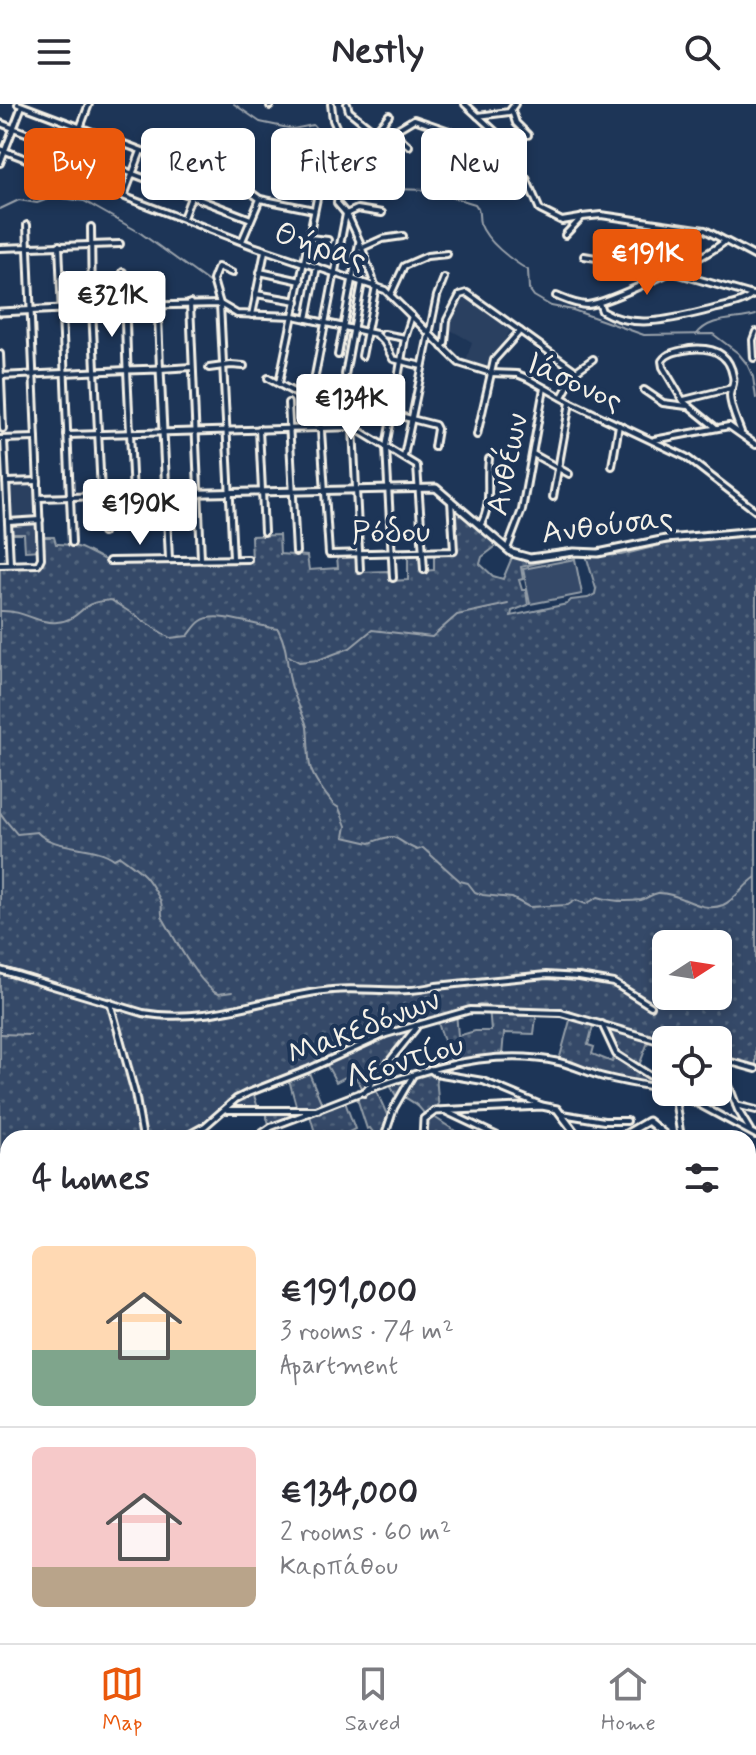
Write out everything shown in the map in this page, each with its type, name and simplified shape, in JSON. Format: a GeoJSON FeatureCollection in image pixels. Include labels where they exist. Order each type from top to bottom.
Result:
{"type":"FeatureCollection","features":[{"type":"Feature","properties":{"kind":"street"},"geometry":{"type":"LineString","coordinates":[[0,163],[2,150],[21,105],[81,128],[89,104]]}},
{"type":"Feature","properties":{"kind":"street"},"geometry":{"type":"LineString","coordinates":[[331,104],[333,120],[353,166],[353,179],[337,196],[338,206],[346,214],[359,240],[376,286],[362,356]]}},
{"type":"Feature","properties":{"kind":"street"},"geometry":{"type":"LineString","coordinates":[[347,104],[349,111],[370,128]]}},
{"type":"Feature","properties":{"kind":"street"},"geometry":{"type":"LineString","coordinates":[[465,104],[499,135],[512,164],[528,181],[540,210],[562,221],[601,215],[705,230],[756,257]]}},
{"type":"Feature","properties":{"kind":"street"},"geometry":{"type":"LineString","coordinates":[[515,104],[512,111],[516,123],[528,135]]}},
{"type":"Feature","properties":{"kind":"street"},"geometry":{"type":"LineString","coordinates":[[478,116],[512,111]]}},
{"type":"Feature","properties":{"kind":"street"},"geometry":{"type":"LineString","coordinates":[[378,128],[389,115]]}},
{"type":"Feature","properties":{"kind":"street"},"geometry":{"type":"LineString","coordinates":[[398,128],[414,119],[440,128]]}},
{"type":"Feature","properties":{"kind":"street"},"geometry":{"type":"LineString","coordinates":[[0,123],[24,133]]}},
{"type":"Feature","properties":{"kind":"street"},"geometry":{"type":"LineString","coordinates":[[405,144],[409,146]]}},
{"type":"Feature","properties":{"kind":"street"},"geometry":{"type":"LineString","coordinates":[[125,145],[141,151],[125,193]]}},
{"type":"Feature","properties":{"kind":"street","name":"Θήρας"},"geometry":{"type":"LineString","coordinates":[[2,150],[24,158]]}},
{"type":"Feature","properties":{"kind":"street"},"geometry":{"type":"LineString","coordinates":[[125,171],[141,177]]}},
{"type":"Feature","properties":{"kind":"street"},"geometry":{"type":"LineString","coordinates":[[255,195],[314,210]]}},
{"type":"Feature","properties":{"kind":"street","name":"Θήρας"},"geometry":{"type":"LineString","coordinates":[[125,196],[253,246],[376,286]]}},
{"type":"Feature","properties":{"kind":"street"},"geometry":{"type":"LineString","coordinates":[[242,242],[260,199]]}},
{"type":"Feature","properties":{"kind":"street"},"geometry":{"type":"LineString","coordinates":[[183,218],[190,200]]}},
{"type":"Feature","properties":{"kind":"street"},"geometry":{"type":"LineString","coordinates":[[201,200],[251,219]]}},
{"type":"Feature","properties":{"kind":"street"},"geometry":{"type":"LineString","coordinates":[[279,383],[316,200]]}},
{"type":"Feature","properties":{"kind":"street"},"geometry":{"type":"LineString","coordinates":[[346,214],[357,209],[382,213]]}},
{"type":"Feature","properties":{"kind":"street"},"geometry":{"type":"LineString","coordinates":[[325,489],[319,406],[314,381],[346,214]]}},
{"type":"Feature","properties":{"kind":"street"},"geometry":{"type":"LineString","coordinates":[[565,235],[582,217]]}},
{"type":"Feature","properties":{"kind":"street"},"geometry":{"type":"LineString","coordinates":[[0,565],[38,564],[41,558],[27,225]]}},
{"type":"Feature","properties":{"kind":"street"},"geometry":{"type":"LineString","coordinates":[[91,227],[103,533]]}},
{"type":"Feature","properties":{"kind":"street"},"geometry":{"type":"LineString","coordinates":[[362,248],[382,239],[403,236]]}},
{"type":"Feature","properties":{"kind":"street"},"geometry":{"type":"LineString","coordinates":[[309,238],[328,240]]}},
{"type":"Feature","properties":{"kind":"street"},"geometry":{"type":"LineString","coordinates":[[338,355],[359,240]]}},
{"type":"Feature","properties":{"kind":"street"},"geometry":{"type":"LineString","coordinates":[[556,296],[583,305],[599,303],[672,272],[726,240]]}},
{"type":"Feature","properties":{"kind":"street"},"geometry":{"type":"LineString","coordinates":[[0,248],[120,244]]}},
{"type":"Feature","properties":{"kind":"street"},"geometry":{"type":"LineString","coordinates":[[59,245],[72,543]]}},
{"type":"Feature","properties":{"kind":"street"},"geometry":{"type":"LineString","coordinates":[[252,315],[265,250]]}},
{"type":"Feature","properties":{"kind":"street"},"geometry":{"type":"LineString","coordinates":[[391,294],[404,266],[427,256],[447,254]]}},
{"type":"Feature","properties":{"kind":"street"},"geometry":{"type":"LineString","coordinates":[[584,256],[672,272],[754,296]]}},
{"type":"Feature","properties":{"kind":"street"},"geometry":{"type":"LineString","coordinates":[[232,273],[220,267],[213,280],[220,304],[233,558]]}},
{"type":"Feature","properties":{"kind":"street"},"geometry":{"type":"LineString","coordinates":[[307,319],[317,267]]}},
{"type":"Feature","properties":{"kind":"street"},"geometry":{"type":"LineString","coordinates":[[123,272],[133,495]]}},
{"type":"Feature","properties":{"kind":"street"},"geometry":{"type":"LineString","coordinates":[[260,272],[301,281]]}},
{"type":"Feature","properties":{"kind":"street"},"geometry":{"type":"LineString","coordinates":[[404,456],[444,278]]}},
{"type":"Feature","properties":{"kind":"street"},"geometry":{"type":"LineString","coordinates":[[345,375],[362,282]]}},
{"type":"Feature","properties":{"kind":"street","name":"Ιάσονος"},"geometry":{"type":"LineString","coordinates":[[376,286],[391,294],[459,363],[491,373],[517,374],[686,457],[756,511]]}},
{"type":"Feature","properties":{"kind":"street"},"geometry":{"type":"LineString","coordinates":[[157,289],[169,559]]}},
{"type":"Feature","properties":{"kind":"street"},"geometry":{"type":"LineString","coordinates":[[442,347],[447,320],[463,293],[576,371]]}},
{"type":"Feature","properties":{"kind":"street"},"geometry":{"type":"LineString","coordinates":[[256,294],[297,301]]}},
{"type":"Feature","properties":{"kind":"street"},"geometry":{"type":"LineString","coordinates":[[599,303],[602,311],[609,315],[657,320],[737,303],[754,296]]}},
{"type":"Feature","properties":{"kind":"street"},"geometry":{"type":"LineString","coordinates":[[190,303],[201,558]]}},
{"type":"Feature","properties":{"kind":"street"},"geometry":{"type":"LineString","coordinates":[[0,312],[220,304],[237,314],[294,316],[367,331],[380,337],[393,359],[422,366]]}},
{"type":"Feature","properties":{"kind":"street"},"geometry":{"type":"LineString","coordinates":[[393,578],[386,447],[405,338],[412,316]]}},
{"type":"Feature","properties":{"kind":"street"},"geometry":{"type":"LineString","coordinates":[[477,435],[494,360],[520,331]]}},
{"type":"Feature","properties":{"kind":"street"},"geometry":{"type":"LineString","coordinates":[[754,358],[756,332]]}},
{"type":"Feature","properties":{"kind":"street"},"geometry":{"type":"LineString","coordinates":[[384,334],[405,338]]}},
{"type":"Feature","properties":{"kind":"street"},"geometry":{"type":"LineString","coordinates":[[715,427],[683,401],[662,363],[666,355],[708,347],[716,350],[733,374],[730,395],[741,432]]}},
{"type":"Feature","properties":{"kind":"street"},"geometry":{"type":"LineString","coordinates":[[0,354],[3,429]]}},
{"type":"Feature","properties":{"kind":"street"},"geometry":{"type":"LineString","coordinates":[[562,397],[576,371],[593,359]]}},
{"type":"Feature","properties":{"kind":"street"},"geometry":{"type":"LineString","coordinates":[[209,368],[244,366]]}},
{"type":"Feature","properties":{"kind":"street"},"geometry":{"type":"LineString","coordinates":[[0,376],[192,367]]}},
{"type":"Feature","properties":{"kind":"street"},"geometry":{"type":"LineString","coordinates":[[268,378],[319,406]]}},
{"type":"Feature","properties":{"kind":"street","name":"Ανθέων"},"geometry":{"type":"LineString","coordinates":[[507,549],[520,519],[544,388]]}},
{"type":"Feature","properties":{"kind":"street"},"geometry":{"type":"LineString","coordinates":[[683,401],[732,388]]}},
{"type":"Feature","properties":{"kind":"street"},"geometry":{"type":"LineString","coordinates":[[644,390],[663,403],[687,406]]}},
{"type":"Feature","properties":{"kind":"street"},"geometry":{"type":"LineString","coordinates":[[553,497],[570,402]]}},
{"type":"Feature","properties":{"kind":"street"},"geometry":{"type":"LineString","coordinates":[[288,403],[296,552]]}},
{"type":"Feature","properties":{"kind":"street"},"geometry":{"type":"LineString","coordinates":[[392,414],[436,426],[434,447]]}},
{"type":"Feature","properties":{"kind":"street"},"geometry":{"type":"LineString","coordinates":[[729,426],[736,418]]}},
{"type":"Feature","properties":{"kind":"street"},"geometry":{"type":"LineString","coordinates":[[612,466],[619,425]]}},
{"type":"Feature","properties":{"kind":"street"},"geometry":{"type":"LineString","coordinates":[[651,441],[729,426],[756,445]]}},
{"type":"Feature","properties":{"kind":"street"},"geometry":{"type":"LineString","coordinates":[[67,435],[353,427],[417,466],[424,570]]}},
{"type":"Feature","properties":{"kind":"street"},"geometry":{"type":"LineString","coordinates":[[353,427],[360,570]]}},
{"type":"Feature","properties":{"kind":"street"},"geometry":{"type":"LineString","coordinates":[[259,429],[264,532]]}},
{"type":"Feature","properties":{"kind":"street"},"geometry":{"type":"LineString","coordinates":[[10,564],[2,439],[36,438]]}},
{"type":"Feature","properties":{"kind":"street"},"geometry":{"type":"LineString","coordinates":[[533,454],[569,474]]}},
{"type":"Feature","properties":{"kind":"street"},"geometry":{"type":"LineString","coordinates":[[480,526],[489,507],[489,459]]}},
{"type":"Feature","properties":{"kind":"street"},"geometry":{"type":"LineString","coordinates":[[6,482],[38,481]]}},
{"type":"Feature","properties":{"kind":"street","name":"Ανθούσας"},"geometry":{"type":"LineString","coordinates":[[166,494],[436,488],[507,549],[518,556],[530,558],[574,552],[608,552],[666,539],[756,531]]}},
{"type":"Feature","properties":{"kind":"street","name":"Ρόδου"},"geometry":{"type":"LineString","coordinates":[[325,489],[329,554],[454,551],[451,500]]}},
{"type":"Feature","properties":{"kind":"street"},"geometry":{"type":"LineString","coordinates":[[39,498],[166,494]]}},
{"type":"Feature","properties":{"kind":"street"},"geometry":{"type":"LineString","coordinates":[[0,501],[7,501]]}},
{"type":"Feature","properties":{"kind":"street"},"geometry":{"type":"LineString","coordinates":[[8,522],[40,520]]}},
{"type":"Feature","properties":{"kind":"street"},"geometry":{"type":"LineString","coordinates":[[109,561],[248,559]]}},
{"type":"Feature","properties":{"kind":"street"},"geometry":{"type":"LineString","coordinates":[[0,970],[152,1015],[187,1017],[324,991],[421,990],[546,975],[614,983],[651,1006]]}},
{"type":"Feature","properties":{"kind":"street"},"geometry":{"type":"LineString","coordinates":[[110,1002],[135,1093],[142,1130]]}},
{"type":"Feature","properties":{"kind":"street","name":"Μακεδόνων"},"geometry":{"type":"LineString","coordinates":[[198,1130],[241,1097],[386,1034],[479,1009],[561,1013],[652,1039]]}},
{"type":"Feature","properties":{"kind":"street","name":"Λεοντίου"},"geometry":{"type":"LineString","coordinates":[[602,1024],[616,1054],[652,1078]]}},
{"type":"Feature","properties":{"kind":"street"},"geometry":{"type":"LineString","coordinates":[[364,1093],[416,1025]]}},
{"type":"Feature","properties":{"kind":"street","name":"Λεοντίου"},"geometry":{"type":"LineString","coordinates":[[267,1130],[430,1069],[487,1058],[559,1062],[599,1076],[652,1085]]}},
{"type":"Feature","properties":{"kind":"street"},"geometry":{"type":"LineString","coordinates":[[732,1063],[756,1069]]}},
{"type":"Feature","properties":{"kind":"street"},"geometry":{"type":"LineString","coordinates":[[430,1069],[435,1073],[483,1081],[542,1106]]}},
{"type":"Feature","properties":{"kind":"street"},"geometry":{"type":"LineString","coordinates":[[387,1130],[394,1108],[413,1075]]}},
{"type":"Feature","properties":{"kind":"street"},"geometry":{"type":"LineString","coordinates":[[732,1095],[752,1130]]}},
{"type":"Feature","properties":{"kind":"street"},"geometry":{"type":"LineString","coordinates":[[518,1096],[520,1108]]}},
{"type":"Feature","properties":{"kind":"street"},"geometry":{"type":"LineString","coordinates":[[736,1105],[756,1110]]}},
{"type":"Feature","properties":{"kind":"street"},"geometry":{"type":"LineString","coordinates":[[424,1130],[426,1117],[432,1112],[542,1106],[552,1107],[562,1114],[573,1130]]}},
{"type":"Feature","properties":{"kind":"street"},"geometry":{"type":"LineString","coordinates":[[677,1106],[680,1130]]}},
{"type":"Feature","properties":{"kind":"street"},"geometry":{"type":"LineString","coordinates":[[701,1106],[746,1130]]}},
{"type":"Feature","properties":{"kind":"street"},"geometry":{"type":"LineString","coordinates":[[225,1110],[318,1110]]}},
{"type":"Feature","properties":{"kind":"street"},"geometry":{"type":"LineString","coordinates":[[445,1110],[486,1130]]}},
{"type":"Feature","properties":{"kind":"street"},"geometry":{"type":"LineString","coordinates":[[562,1114],[604,1121],[627,1121]]}},
{"type":"Feature","properties":{"kind":"street"},"geometry":{"type":"LineString","coordinates":[[633,1130],[648,1121],[659,1130]]}},
{"type":"Feature","properties":{"kind":"shaded area"},"geometry":{"type":"Polygon","coordinates":[[[464,292],[512,328],[488,366],[482,368],[465,364],[472,342],[447,328],[464,292]]]}},
{"type":"Feature","properties":{"kind":"shaded area"},"geometry":{"type":"Polygon","coordinates":[[[35,482],[37,518],[10,519],[8,484],[35,482]]]}},
{"type":"Feature","properties":{"kind":"shaded area"},"geometry":{"type":"Polygon","coordinates":[[[451,503],[499,544],[482,557],[480,564],[493,576],[503,579],[513,555],[529,560],[574,554],[521,567],[523,579],[519,580],[522,590],[526,590],[528,605],[512,611],[511,616],[567,604],[571,600],[595,594],[586,555],[621,555],[674,542],[756,533],[756,1065],[732,1060],[732,1026],[652,1026],[652,1038],[637,1071],[652,1080],[652,1086],[616,1077],[615,1082],[558,1064],[572,1013],[537,1009],[534,1034],[504,1033],[502,1056],[493,1056],[493,1060],[452,1064],[450,1074],[436,1073],[439,1113],[431,1115],[454,1130],[427,1130],[422,1111],[400,1095],[398,1099],[388,1082],[375,1088],[389,1119],[386,1130],[367,1129],[357,1098],[366,1094],[353,1073],[336,1082],[324,1060],[307,1068],[324,1109],[345,1102],[353,1130],[314,1130],[309,1112],[272,1124],[276,1130],[270,1130],[264,1110],[297,1109],[288,1076],[252,1089],[258,1108],[225,1107],[194,1130],[0,1130],[0,565],[42,563],[42,550],[25,551],[24,534],[9,534],[8,523],[37,522],[38,537],[54,537],[56,544],[79,548],[113,564],[252,561],[251,536],[279,535],[280,554],[307,556],[309,570],[338,568],[337,556],[357,556],[358,572],[389,571],[390,581],[408,580],[408,554],[422,555],[422,571],[434,570],[434,554],[454,554],[456,551],[451,503]],[[489,1006],[456,1011],[458,1036],[491,1031],[489,1006]],[[436,1017],[421,1021],[383,1066],[392,1084],[452,1064],[436,1017]],[[594,1022],[588,1045],[594,1047],[592,1054],[612,1062],[617,1052],[604,1025],[594,1022]]]}},
{"type":"Feature","properties":{"kind":"shaded area"},"geometry":{"type":"Polygon","coordinates":[[[575,559],[582,594],[530,604],[523,569],[575,559]]]}},
{"type":"Feature","properties":{"kind":"waterway"},"geometry":{"type":"LineString","coordinates":[[234,104],[260,122],[293,129],[313,125],[339,158],[355,162],[366,160],[374,166],[381,185],[392,189],[429,190],[475,204],[488,237],[507,256],[528,270],[529,289],[534,296],[551,306],[573,310],[644,335],[713,334],[747,364],[753,377],[756,398]]}},
{"type":"Feature","properties":{"kind":"waterway"},"geometry":{"type":"LineString","coordinates":[[0,209],[19,200],[37,203],[54,197],[84,201],[139,232],[210,283]]}},
{"type":"Feature","properties":{"kind":"waterway"},"geometry":{"type":"LineString","coordinates":[[696,335],[716,322],[756,315]]}},
{"type":"Feature","properties":{"kind":"waterway"},"geometry":{"type":"LineString","coordinates":[[0,611],[57,622],[73,617],[93,603],[111,600],[170,638],[188,636],[201,621],[217,617],[278,629],[292,688],[307,727],[311,770],[332,803],[339,808],[346,826],[344,837],[370,843],[392,837],[417,850],[423,848],[460,881],[468,883],[475,892],[483,895],[512,898],[529,907],[568,905],[576,900],[586,904],[598,897],[636,901],[658,893],[715,907],[728,902],[756,877]]}},
{"type":"Feature","properties":{"kind":"waterway"},"geometry":{"type":"LineString","coordinates":[[289,656],[299,662],[318,660],[350,648],[372,630],[432,637],[457,615],[508,604]]}},
{"type":"Feature","properties":{"kind":"waterway"},"geometry":{"type":"LineString","coordinates":[[0,812],[17,834],[37,832],[53,842],[96,851],[114,859],[120,856],[135,867],[156,892],[163,918],[199,976],[218,994],[232,992]]}},
{"type":"Feature","properties":{"kind":"waterway"},"geometry":{"type":"LineString","coordinates":[[0,1034],[30,1035]]}}]}
